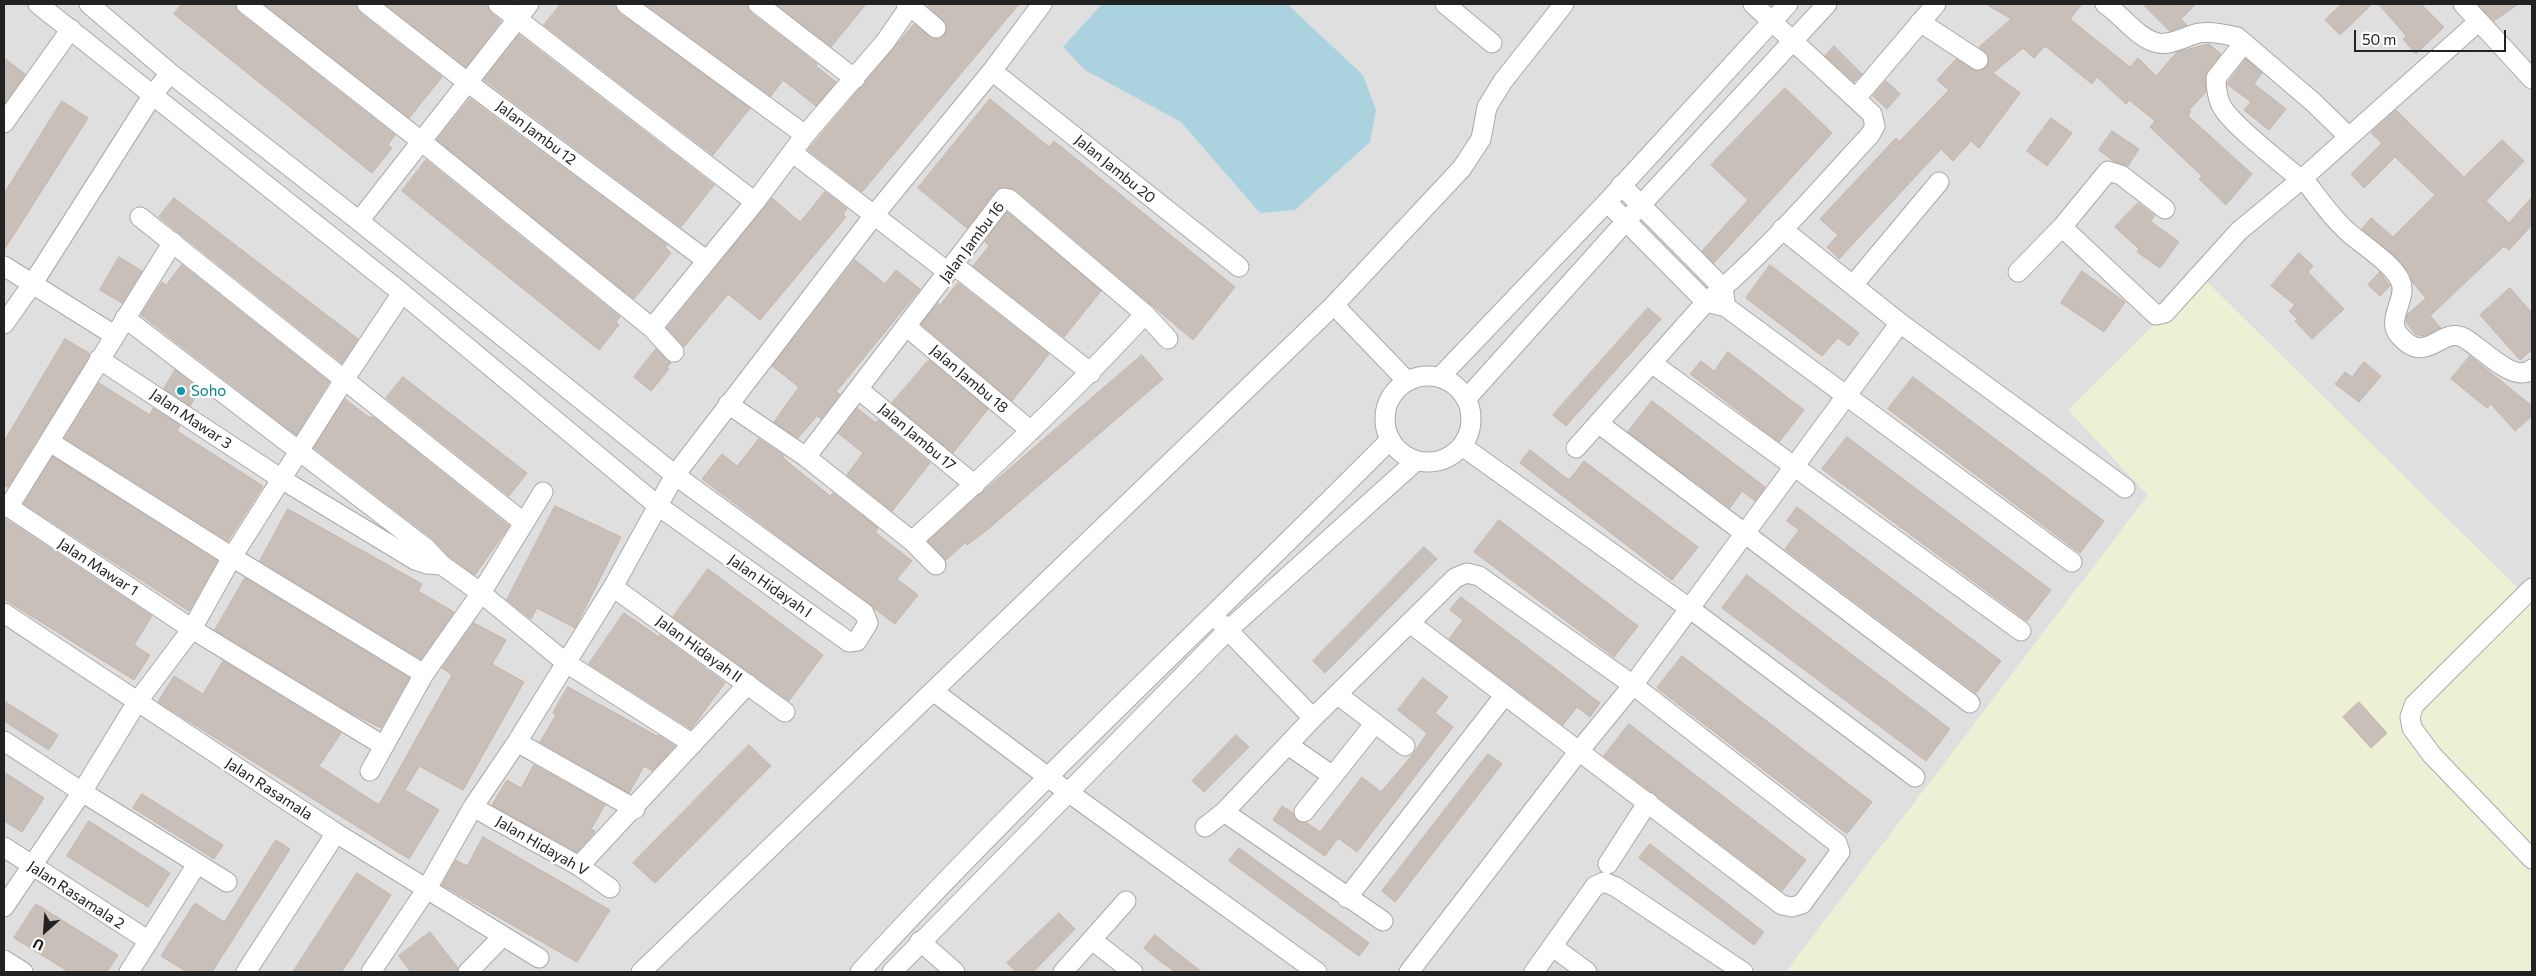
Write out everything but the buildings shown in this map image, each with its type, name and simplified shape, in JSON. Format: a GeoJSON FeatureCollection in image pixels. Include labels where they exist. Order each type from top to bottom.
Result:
{"type":"FeatureCollection","features":[{"type":"Feature","properties":{"kind":"street"},"geometry":{"type":"LineString","coordinates":[[38,4],[402,293],[657,505]]}},
{"type":"Feature","properties":{"kind":"street"},"geometry":{"type":"LineString","coordinates":[[89,4],[170,73],[359,221],[675,475]]}},
{"type":"Feature","properties":{"kind":"street"},"geometry":{"type":"LineString","coordinates":[[246,4],[421,141],[652,328],[674,352]]}},
{"type":"Feature","properties":{"kind":"street","name":"Jalan Jambu 12"},"geometry":{"type":"LineString","coordinates":[[367,4],[467,82],[706,260]]}},
{"type":"Feature","properties":{"kind":"street"},"geometry":{"type":"LineString","coordinates":[[498,4],[756,202]]}},
{"type":"Feature","properties":{"kind":"street"},"geometry":{"type":"LineString","coordinates":[[359,221],[528,4]]}},
{"type":"Feature","properties":{"kind":"street"},"geometry":{"type":"LineString","coordinates":[[626,4],[806,135]]}},
{"type":"Feature","properties":{"kind":"street"},"geometry":{"type":"LineString","coordinates":[[758,4],[855,79]]}},
{"type":"Feature","properties":{"kind":"street"},"geometry":{"type":"LineString","coordinates":[[370,972],[426,890],[473,807],[517,742],[613,587],[675,475],[875,214],[992,71],[1042,4]]}},
{"type":"Feature","properties":{"kind":"street"},"geometry":{"type":"LineString","coordinates":[[1445,4],[1492,43]]}},
{"type":"Feature","properties":{"kind":"street"},"geometry":{"type":"LineString","coordinates":[[640,972],[1334,305],[1462,168],[1481,139],[1487,107],[1503,81],[1564,4]]}},
{"type":"Feature","properties":{"kind":"street"},"geometry":{"type":"LineString","coordinates":[[1576,448],[1653,364],[1706,302],[1723,288],[1782,229],[1870,136],[1875,126],[1872,114],[1856,98],[1792,42],[1753,4]]}},
{"type":"Feature","properties":{"kind":"street"},"geometry":{"type":"LineString","coordinates":[[1440,377],[1607,202],[1788,4]]}},
{"type":"Feature","properties":{"kind":"street"},"geometry":{"type":"LineString","coordinates":[[1466,398],[1627,220],[1827,4]]}},
{"type":"Feature","properties":{"kind":"street"},"geometry":{"type":"LineString","coordinates":[[1856,98],[1936,4]]}},
{"type":"Feature","properties":{"kind":"street"},"geometry":{"type":"LineString","coordinates":[[2105,4],[2146,37],[2157,43],[2166,43],[2200,33],[2224,34],[2237,37],[2313,102],[2349,137]]}},
{"type":"Feature","properties":{"kind":"street"},"geometry":{"type":"LineString","coordinates":[[2463,4],[2532,78]]}},
{"type":"Feature","properties":{"kind":"street"},"geometry":{"type":"LineString","coordinates":[[652,328],[706,260],[756,202],[806,135],[885,42],[908,5],[936,28]]}},
{"type":"Feature","properties":{"kind":"street"},"geometry":{"type":"LineString","coordinates":[[1920,22],[1978,60]]}},
{"type":"Feature","properties":{"kind":"street"},"geometry":{"type":"LineString","coordinates":[[2062,227],[2156,315],[2165,313],[2239,231],[2302,179],[2478,22]]}},
{"type":"Feature","properties":{"kind":"street"},"geometry":{"type":"LineString","coordinates":[[6,115],[71,29]]}},
{"type":"Feature","properties":{"kind":"street"},"geometry":{"type":"LineString","coordinates":[[2244,43],[2216,78],[2217,95],[2221,105],[2235,122],[2302,179],[2345,230],[2393,271],[2400,280],[2402,294],[2394,322],[2399,335],[2418,349],[2425,349],[2449,336],[2456,335],[2465,338],[2507,369],[2522,373],[2532,369]]}},
{"type":"Feature","properties":{"kind":"street","name":"Jalan Jambu 20"},"geometry":{"type":"LineString","coordinates":[[992,71],[1239,268]]}},
{"type":"Feature","properties":{"kind":"street"},"geometry":{"type":"LineString","coordinates":[[4,324],[33,283],[152,96],[170,73]]}},
{"type":"Feature","properties":{"kind":"street"},"geometry":{"type":"LineString","coordinates":[[793,153],[1091,373]]}},
{"type":"Feature","properties":{"kind":"street"},"geometry":{"type":"LineString","coordinates":[[2018,272],[2062,227],[2108,171],[2121,175],[2165,210]]}},
{"type":"Feature","properties":{"kind":"street"},"geometry":{"type":"LineString","coordinates":[[1853,285],[1939,182]]}},
{"type":"Feature","properties":{"kind":"street"},"geometry":{"type":"LineString","coordinates":[[1621,186],[1723,288],[1726,307]]}},
{"type":"Feature","properties":{"kind":"street","name":"Jalan Jambu 16"},"geometry":{"type":"LineString","coordinates":[[806,457],[1004,198],[1008,198],[1145,314],[1168,339]]}},
{"type":"Feature","properties":{"kind":"street"},"geometry":{"type":"LineString","coordinates":[[1607,202],[1627,220],[1706,302],[1726,307],[2072,562]]}},
{"type":"Feature","properties":{"kind":"street"},"geometry":{"type":"LineString","coordinates":[[140,217],[523,522]]}},
{"type":"Feature","properties":{"kind":"street"},"geometry":{"type":"LineString","coordinates":[[1782,229],[1900,324],[2125,488]]}},
{"type":"Feature","properties":{"kind":"street"},"geometry":{"type":"LineString","coordinates":[[6,506],[50,442],[99,358],[173,242]]}},
{"type":"Feature","properties":{"kind":"street"},"geometry":{"type":"LineString","coordinates":[[4,266],[114,335]]}},
{"type":"Feature","properties":{"kind":"street"},"geometry":{"type":"LineString","coordinates":[[4,907],[82,792],[137,702],[192,629],[232,558],[283,480],[344,380],[402,293]]}},
{"type":"Feature","properties":{"kind":"street"},"geometry":{"type":"LineString","coordinates":[[1334,305],[1407,381]]}},
{"type":"Feature","properties":{"kind":"street"},"geometry":{"type":"LineString","coordinates":[[912,541],[975,485],[1091,373],[1145,314]]}},
{"type":"Feature","properties":{"kind":"street"},"geometry":{"type":"LineString","coordinates":[[125,318],[426,548],[442,565],[481,593],[565,662],[692,744]]}},
{"type":"Feature","properties":{"kind":"street"},"geometry":{"type":"LineString","coordinates":[[1409,972],[1579,750],[1633,685],[1900,324]]}},
{"type":"Feature","properties":{"kind":"street","name":"Jalan Jambu 18"},"geometry":{"type":"LineString","coordinates":[[907,327],[1031,431]]}},
{"type":"Feature","properties":{"kind":"street","name":"Jalan Mawar 3"},"geometry":{"type":"LineString","coordinates":[[99,358],[283,480],[415,560],[427,564],[442,565]]}},
{"type":"Feature","properties":{"kind":"street"},"geometry":{"type":"LineString","coordinates":[[1653,364],[2020,631]]}},
{"type":"Feature","properties":{"kind":"street"},"geometry":{"type":"LineString","coordinates":[[1424,376],[1440,377],[1456,386],[1466,398],[1472,415],[1470,431],[1462,446],[1449,457],[1433,462],[1416,461],[1401,453],[1390,440],[1385,423],[1386,407],[1394,392],[1407,381],[1424,376]]}},
{"type":"Feature","properties":{"kind":"street","name":"Jalan Jambu 17"},"geometry":{"type":"LineString","coordinates":[[858,389],[975,485]]}},
{"type":"Feature","properties":{"kind":"street"},"geometry":{"type":"LineString","coordinates":[[728,404],[806,457],[912,541],[936,565]]}},
{"type":"Feature","properties":{"kind":"street"},"geometry":{"type":"LineString","coordinates":[[1598,423],[1970,703]]}},
{"type":"Feature","properties":{"kind":"street"},"geometry":{"type":"LineString","coordinates":[[860,972],[905,923],[1049,778],[1390,440]]}},
{"type":"Feature","properties":{"kind":"street"},"geometry":{"type":"LineString","coordinates":[[50,442],[232,558],[424,674]]}},
{"type":"Feature","properties":{"kind":"street"},"geometry":{"type":"LineString","coordinates":[[1462,446],[1689,608],[1915,776]]}},
{"type":"Feature","properties":{"kind":"street"},"geometry":{"type":"LineString","coordinates":[[892,972],[920,941],[1227,631],[1416,461]]}},
{"type":"Feature","properties":{"kind":"street","name":"Jalan Hidayah I"},"geometry":{"type":"LineString","coordinates":[[657,505],[849,642],[858,641],[868,623],[864,613],[675,475]]}},
{"type":"Feature","properties":{"kind":"street"},"geometry":{"type":"LineString","coordinates":[[370,771],[424,674],[481,593],[543,492]]}},
{"type":"Feature","properties":{"kind":"street","name":"Jalan Mawar 1"},"geometry":{"type":"LineString","coordinates":[[6,506],[192,629],[384,746]]}},
{"type":"Feature","properties":{"kind":"street"},"geometry":{"type":"LineString","coordinates":[[1205,828],[1224,812],[1313,718],[1411,624],[1455,578],[1467,573],[1480,576],[1633,685],[1837,843],[1840,852],[1802,904],[1792,907],[1782,905],[1411,624]]}},
{"type":"Feature","properties":{"kind":"street","name":"Jalan Hidayah II"},"geometry":{"type":"LineString","coordinates":[[613,587],[785,712]]}},
{"type":"Feature","properties":{"kind":"street"},"geometry":{"type":"LineString","coordinates":[[2532,588],[2414,705],[2410,717],[2412,728],[2432,755],[2532,859]]}},
{"type":"Feature","properties":{"kind":"street","name":"Jalan Rasamala"},"geometry":{"type":"LineString","coordinates":[[4,613],[336,833],[502,937],[539,958]]}},
{"type":"Feature","properties":{"kind":"street"},"geometry":{"type":"LineString","coordinates":[[1214,615],[1227,631],[1313,718]]}},
{"type":"Feature","properties":{"kind":"street"},"geometry":{"type":"LineString","coordinates":[[579,866],[635,808],[748,684]]}},
{"type":"Feature","properties":{"kind":"street"},"geometry":{"type":"LineString","coordinates":[[933,691],[1068,792],[1317,972]]}},
{"type":"Feature","properties":{"kind":"street"},"geometry":{"type":"LineString","coordinates":[[1338,695],[1405,746]]}},
{"type":"Feature","properties":{"kind":"street"},"geometry":{"type":"LineString","coordinates":[[1347,898],[1504,696]]}},
{"type":"Feature","properties":{"kind":"street"},"geometry":{"type":"LineString","coordinates":[[1304,812],[1375,723]]}},
{"type":"Feature","properties":{"kind":"street"},"geometry":{"type":"LineString","coordinates":[[4,741],[227,882]]}},
{"type":"Feature","properties":{"kind":"street"},"geometry":{"type":"LineString","coordinates":[[517,742],[635,808]]}},
{"type":"Feature","properties":{"kind":"street"},"geometry":{"type":"LineString","coordinates":[[1288,745],[1334,776]]}},
{"type":"Feature","properties":{"kind":"street"},"geometry":{"type":"LineString","coordinates":[[1608,864],[1648,802]]}},
{"type":"Feature","properties":{"kind":"street","name":"Jalan Hidayah V"},"geometry":{"type":"LineString","coordinates":[[473,807],[579,866],[610,888]]}},
{"type":"Feature","properties":{"kind":"street"},"geometry":{"type":"LineString","coordinates":[[1224,812],[1383,921]]}},
{"type":"Feature","properties":{"kind":"street"},"geometry":{"type":"LineString","coordinates":[[246,972],[336,833]]}},
{"type":"Feature","properties":{"kind":"street","name":"Jalan Rasamala 2"},"geometry":{"type":"LineString","coordinates":[[4,847],[149,941]]}},
{"type":"Feature","properties":{"kind":"street"},"geometry":{"type":"LineString","coordinates":[[129,972],[196,864]]}},
{"type":"Feature","properties":{"kind":"street"},"geometry":{"type":"LineString","coordinates":[[1534,972],[1595,886],[1604,882],[1616,887],[1743,972]]}},
{"type":"Feature","properties":{"kind":"street"},"geometry":{"type":"LineString","coordinates":[[1062,972],[1126,901]]}},
{"type":"Feature","properties":{"kind":"street"},"geometry":{"type":"LineString","coordinates":[[468,972],[502,937]]}},
{"type":"Feature","properties":{"kind":"street"},"geometry":{"type":"LineString","coordinates":[[1092,940],[1133,972]]}},
{"type":"Feature","properties":{"kind":"street"},"geometry":{"type":"LineString","coordinates":[[920,941],[955,972]]}},
{"type":"Feature","properties":{"kind":"street"},"geometry":{"type":"LineString","coordinates":[[1552,947],[1587,972]]}},
{"type":"Feature","properties":{"kind":"street"},"geometry":{"type":"LineString","coordinates":[[4,960],[23,972]]}},
{"type":"Feature","properties":{"kind":"shaded area"},"geometry":{"type":"Polygon","coordinates":[[[4,4],[2532,4],[2532,586],[2524,594],[2069,410],[2148,495],[1788,970],[1790,972],[4,972],[4,4]]]}},
{"type":"Feature","properties":{"kind":"green space"},"geometry":{"type":"Polygon","coordinates":[[[2202,277],[2524,594],[2532,586],[2532,972],[1790,972],[1787,970],[2148,495],[2068,410],[2202,277]]]}},
{"type":"Feature","properties":{"kind":"water"},"geometry":{"type":"Polygon","coordinates":[[[1102,4],[1287,4],[1363,75],[1376,110],[1370,142],[1295,210],[1260,213],[1181,122],[1085,70],[1063,47],[1102,4]]]}},
{"type":"Feature","properties":{"kind":"place","name":"Soho"},"geometry":{"type":"Point","coordinates":[181,391]}}]}
